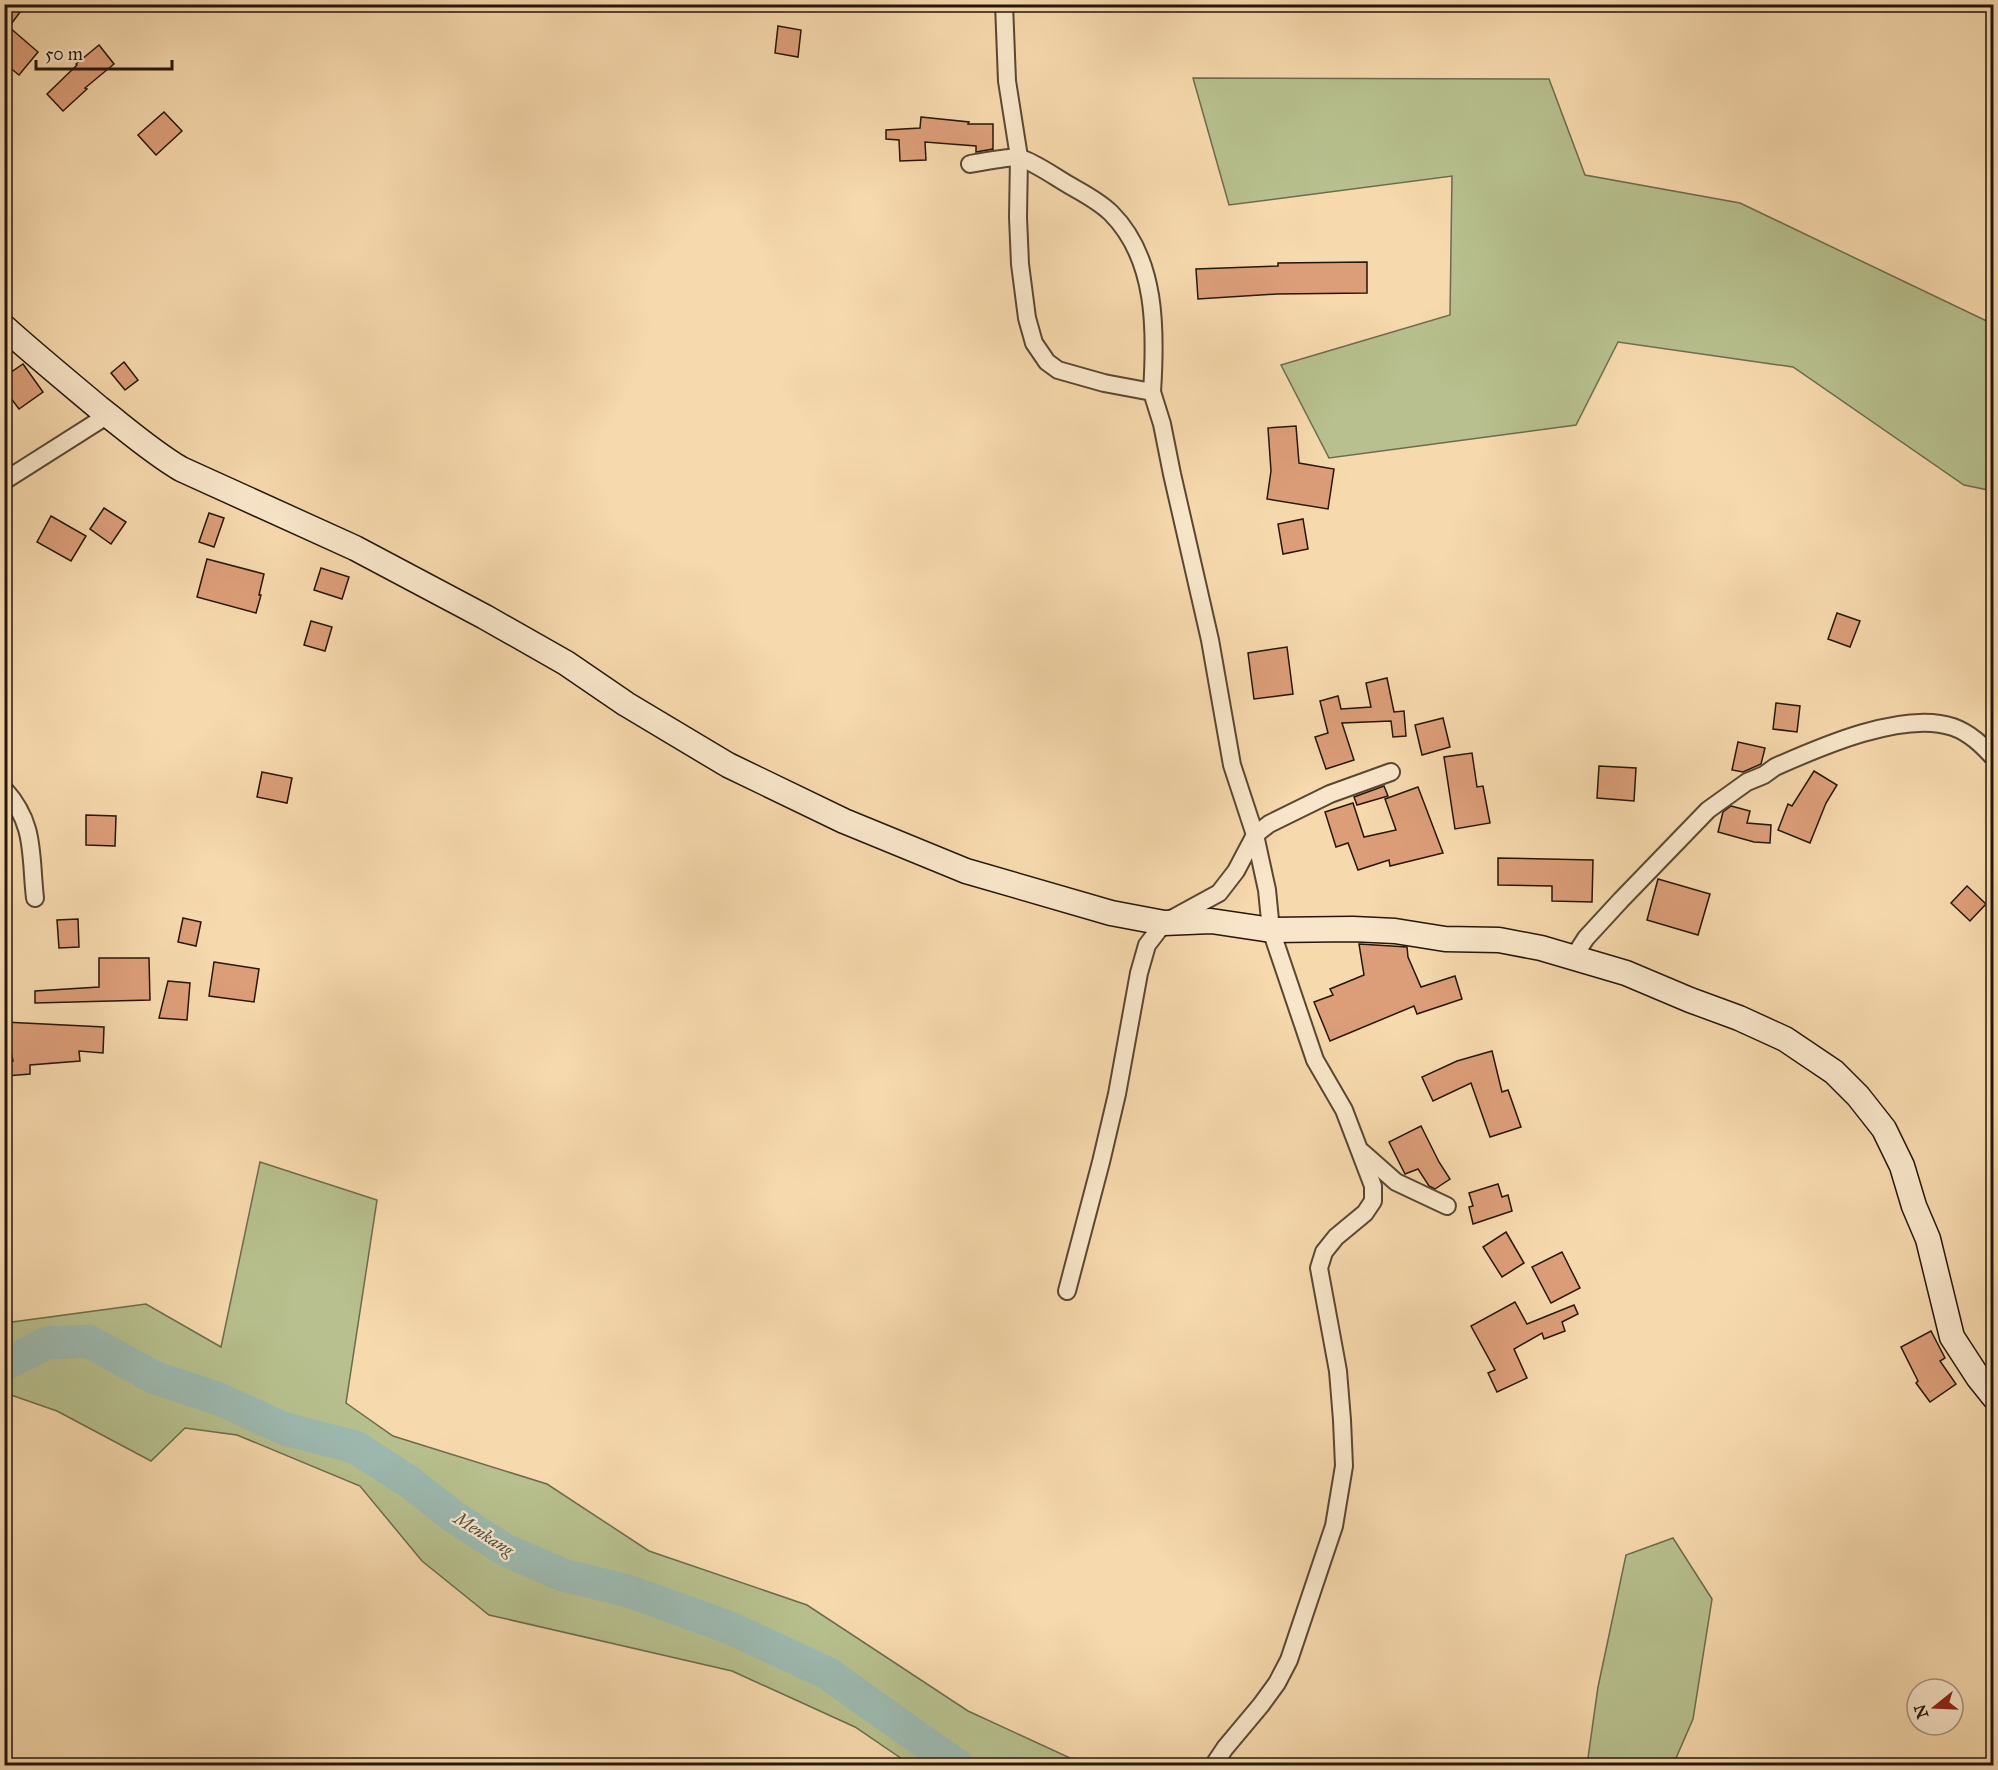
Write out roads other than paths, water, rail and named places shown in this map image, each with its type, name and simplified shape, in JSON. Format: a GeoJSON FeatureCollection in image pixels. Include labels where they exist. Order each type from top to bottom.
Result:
{"type":"FeatureCollection","features":[{"type":"Feature","properties":{"kind":"street"},"geometry":{"type":"LineString","coordinates":[[1004,4],[1006,81],[1019,157],[1020,264],[1027,318],[1034,343],[1039,353],[1058,370],[1104,383],[1152,392]]}},
{"type":"Feature","properties":{"kind":"street"},"geometry":{"type":"LineString","coordinates":[[970,164],[1019,157],[1110,211],[1133,242],[1148,282],[1152,307],[1154,338],[1152,392],[1162,424],[1210,640],[1232,765],[1255,835],[1267,890],[1271,930],[1316,1060],[1344,1110],[1373,1186],[1373,1201],[1365,1213],[1336,1237],[1324,1252],[1319,1268],[1338,1371],[1342,1420],[1344,1466],[1334,1526],[1289,1660],[1261,1705],[1213,1766]]}},
{"type":"Feature","properties":{"kind":"street"},"geometry":{"type":"LineString","coordinates":[[4,327],[35,356],[108,415],[162,458],[181,469],[355,548],[485,617],[566,663],[626,704],[729,765],[844,821],[966,871],[1090,908],[1164,923],[1211,921],[1271,930],[1395,932],[1445,939],[1499,940],[1541,948],[1626,973],[1690,1000],[1739,1017],[1785,1039],[1834,1072],[1858,1096],[1884,1129],[1902,1166],[1914,1206],[1928,1239],[1953,1336],[1978,1377],[1994,1397]]}},
{"type":"Feature","properties":{"kind":"street"},"geometry":{"type":"LineString","coordinates":[[4,481],[108,415]]}},
{"type":"Feature","properties":{"kind":"street"},"geometry":{"type":"LineString","coordinates":[[1574,958],[1586,938],[1708,810],[1747,782],[1764,775],[1774,767],[1857,735],[1915,723],[1937,723],[1955,728],[1974,739],[1994,758]]}},
{"type":"Feature","properties":{"kind":"street"},"geometry":{"type":"LineString","coordinates":[[1067,1291],[1104,1151],[1139,973],[1147,945],[1164,923],[1219,893],[1236,872],[1255,835],[1278,819],[1330,794],[1390,772]]}},
{"type":"Feature","properties":{"kind":"street"},"geometry":{"type":"LineString","coordinates":[[4,789],[18,806],[26,821],[31,846],[35,898]]}},
{"type":"Feature","properties":{"kind":"street"},"geometry":{"type":"LineString","coordinates":[[1361,1152],[1396,1182],[1447,1206]]}},
{"type":"Feature","properties":{"kind":"waterway","name":"Menkang"},"geometry":{"type":"LineString","coordinates":[[4,1365],[47,1343],[88,1341],[153,1377],[219,1399],[285,1429],[355,1447],[408,1481],[454,1517],[505,1550],[563,1575],[628,1591],[728,1627],[827,1673],[958,1766]]}}]}
